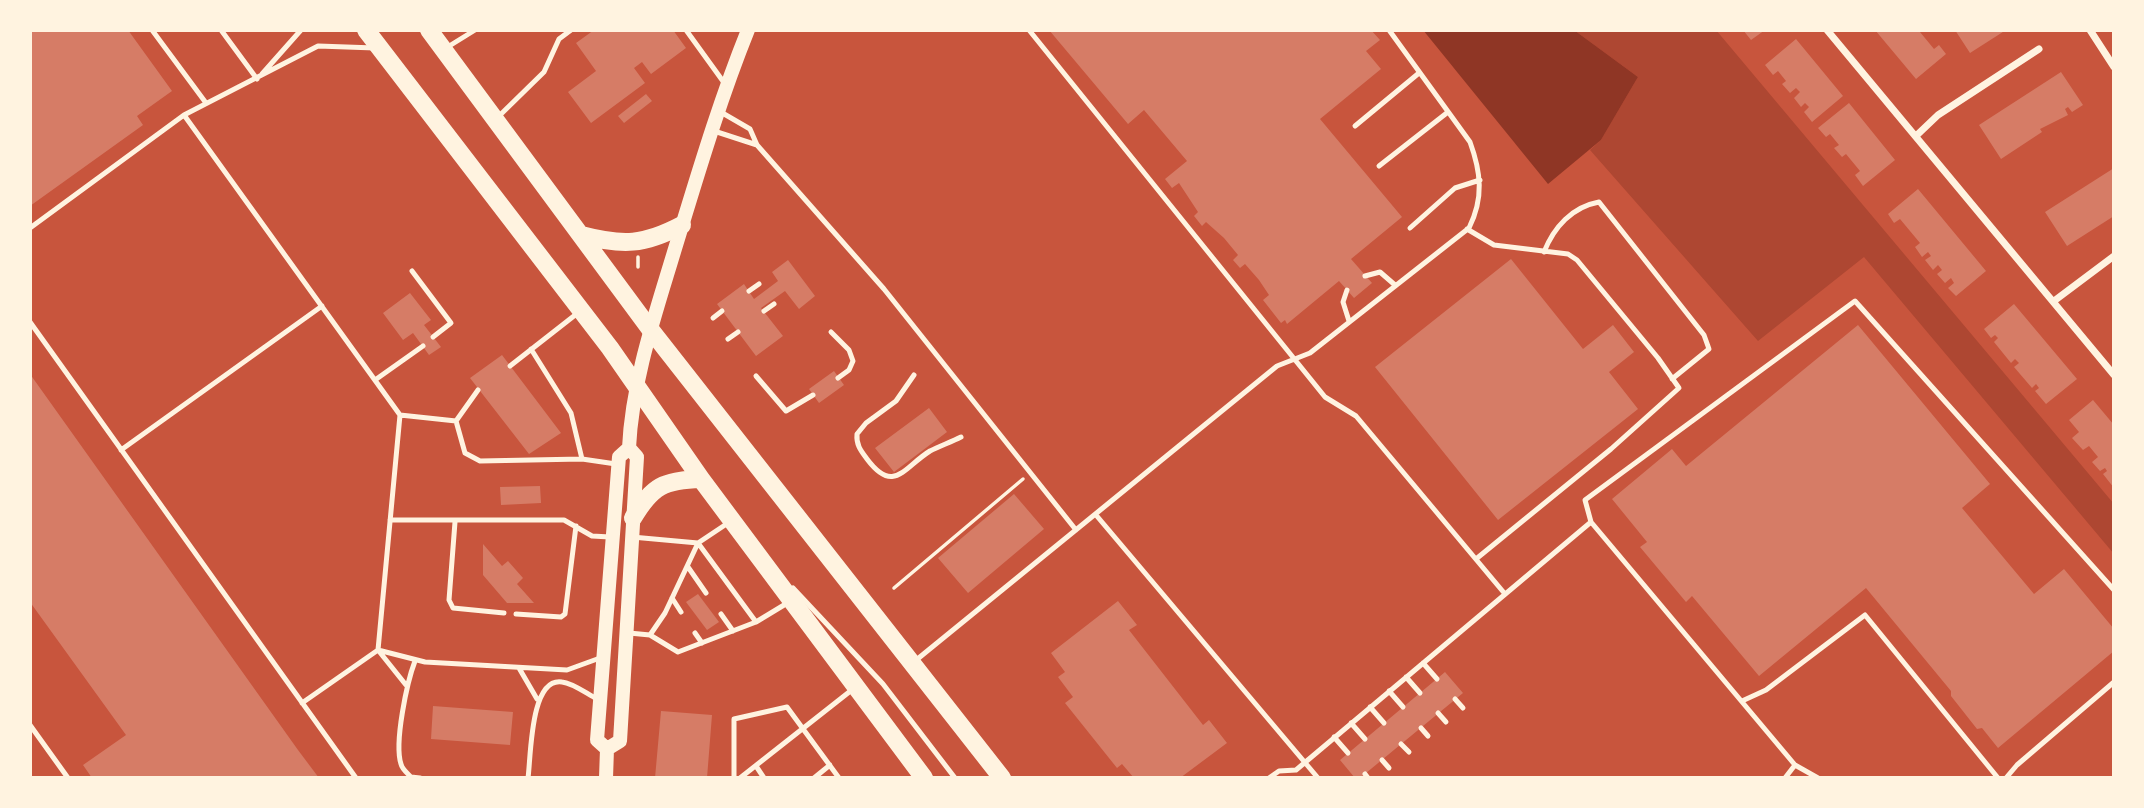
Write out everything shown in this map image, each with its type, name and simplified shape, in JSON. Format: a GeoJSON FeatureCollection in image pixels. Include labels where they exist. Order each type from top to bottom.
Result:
{"type":"FeatureCollection","features":[{"type":"Feature","properties":{"kind":"main road"},"geometry":{"type":"LineString","coordinates":[[366,30],[639,387],[701,479],[924,778]]}},
{"type":"Feature","properties":{"kind":"main road"},"geometry":{"type":"LineString","coordinates":[[429,30],[650,329],[1002,778]]}},
{"type":"Feature","properties":{"kind":"main road"},"geometry":{"type":"LineString","coordinates":[[607,749],[620,741],[637,457],[629,448],[630,421],[650,329],[718,110],[748,30]]}},
{"type":"Feature","properties":{"kind":"main road"},"geometry":{"type":"LineString","coordinates":[[581,235],[616,243],[633,243],[656,239],[682,225]]}},
{"type":"Feature","properties":{"kind":"main road"},"geometry":{"type":"LineString","coordinates":[[606,778],[607,749],[597,740],[618,464],[619,455],[629,448]]}},
{"type":"Feature","properties":{"kind":"main road"},"geometry":{"type":"LineString","coordinates":[[633,518],[646,496],[655,488],[670,482],[701,479]]}},
{"type":"Feature","properties":{"kind":"street"},"geometry":{"type":"LineString","coordinates":[[1827,30],[2114,375]]}},
{"type":"Feature","properties":{"kind":"street"},"geometry":{"type":"LineString","coordinates":[[2090,30],[2114,67]]}},
{"type":"Feature","properties":{"kind":"street"},"geometry":{"type":"LineString","coordinates":[[1917,135],[1937,116],[2039,49]]}},
{"type":"Feature","properties":{"kind":"street"},"geometry":{"type":"LineString","coordinates":[[2054,301],[2114,256]]}},
{"type":"Feature","properties":{"kind":"lane"},"geometry":{"type":"LineString","coordinates":[[152,30],[206,103]]}},
{"type":"Feature","properties":{"kind":"lane"},"geometry":{"type":"LineString","coordinates":[[221,30],[257,79]]}},
{"type":"Feature","properties":{"kind":"lane"},"geometry":{"type":"LineString","coordinates":[[257,79],[301,30]]}},
{"type":"Feature","properties":{"kind":"lane"},"geometry":{"type":"LineString","coordinates":[[444,49],[475,30]]}},
{"type":"Feature","properties":{"kind":"lane"},"geometry":{"type":"LineString","coordinates":[[495,119],[544,72],[559,39],[571,30]]}},
{"type":"Feature","properties":{"kind":"lane"},"geometry":{"type":"LineString","coordinates":[[686,30],[726,86]]}},
{"type":"Feature","properties":{"kind":"lane"},"geometry":{"type":"LineString","coordinates":[[1029,30],[1325,397],[1356,416],[1505,594]]}},
{"type":"Feature","properties":{"kind":"lane"},"geometry":{"type":"LineString","coordinates":[[912,663],[1096,516],[1277,366],[1310,353],[1467,229],[1477,213],[1480,180],[1470,142],[1390,30]]}},
{"type":"Feature","properties":{"kind":"lane"},"geometry":{"type":"LineString","coordinates":[[30,228],[184,115],[206,103],[318,46],[380,48]]}},
{"type":"Feature","properties":{"kind":"lane"},"geometry":{"type":"LineString","coordinates":[[1355,126],[1419,73]]}},
{"type":"Feature","properties":{"kind":"lane"},"geometry":{"type":"LineString","coordinates":[[718,110],[750,129],[757,145],[884,289],[1076,530]]}},
{"type":"Feature","properties":{"kind":"lane"},"geometry":{"type":"LineString","coordinates":[[1378,166],[1448,112]]}},
{"type":"Feature","properties":{"kind":"lane"},"geometry":{"type":"LineString","coordinates":[[184,115],[400,415],[378,650],[406,685]]}},
{"type":"Feature","properties":{"kind":"lane"},"geometry":{"type":"LineString","coordinates":[[712,130],[757,145]]}},
{"type":"Feature","properties":{"kind":"lane"},"geometry":{"type":"LineString","coordinates":[[1410,228],[1455,188],[1480,180]]}},
{"type":"Feature","properties":{"kind":"lane"},"geometry":{"type":"LineString","coordinates":[[1544,251],[1553,229],[1585,204],[1599,202],[1704,335],[1709,349],[1672,379]]}},
{"type":"Feature","properties":{"kind":"lane"},"geometry":{"type":"LineString","coordinates":[[1467,229],[1494,245],[1567,254],[1577,260],[1679,388],[1611,449],[1476,559]]}},
{"type":"Feature","properties":{"kind":"lane"},"geometry":{"type":"LineString","coordinates":[[412,271],[451,323],[433,337]]}},
{"type":"Feature","properties":{"kind":"lane"},"geometry":{"type":"LineString","coordinates":[[1366,276],[1380,272],[1395,285]]}},
{"type":"Feature","properties":{"kind":"lane"},"geometry":{"type":"LineString","coordinates":[[748,291],[759,284]]}},
{"type":"Feature","properties":{"kind":"lane"},"geometry":{"type":"LineString","coordinates":[[1347,290],[1343,302],[1349,321]]}},
{"type":"Feature","properties":{"kind":"lane"},"geometry":{"type":"LineString","coordinates":[[1818,778],[1795,765],[1591,522],[1585,500],[1855,301],[2114,590]]}},
{"type":"Feature","properties":{"kind":"lane"},"geometry":{"type":"LineString","coordinates":[[764,312],[774,304]]}},
{"type":"Feature","properties":{"kind":"lane"},"geometry":{"type":"LineString","coordinates":[[121,450],[322,306]]}},
{"type":"Feature","properties":{"kind":"lane"},"geometry":{"type":"LineString","coordinates":[[510,366],[581,310]]}},
{"type":"Feature","properties":{"kind":"lane"},"geometry":{"type":"LineString","coordinates":[[713,318],[722,311]]}},
{"type":"Feature","properties":{"kind":"lane"},"geometry":{"type":"LineString","coordinates":[[30,322],[356,778]]}},
{"type":"Feature","properties":{"kind":"lane"},"geometry":{"type":"LineString","coordinates":[[728,339],[738,331]]}},
{"type":"Feature","properties":{"kind":"lane"},"geometry":{"type":"LineString","coordinates":[[831,332],[849,350],[853,361],[849,370],[838,378]]}},
{"type":"Feature","properties":{"kind":"lane"},"geometry":{"type":"LineString","coordinates":[[375,380],[422,346]]}},
{"type":"Feature","properties":{"kind":"lane"},"geometry":{"type":"LineString","coordinates":[[531,349],[571,414],[582,459]]}},
{"type":"Feature","properties":{"kind":"lane"},"geometry":{"type":"LineString","coordinates":[[914,375],[896,401],[866,423],[856,434],[858,447],[876,471],[882,476],[895,477],[931,450],[961,437]]}},
{"type":"Feature","properties":{"kind":"lane"},"geometry":{"type":"LineString","coordinates":[[755,376],[786,411],[813,396]]}},
{"type":"Feature","properties":{"kind":"lane"},"geometry":{"type":"LineString","coordinates":[[456,421],[478,390]]}},
{"type":"Feature","properties":{"kind":"lane"},"geometry":{"type":"LineString","coordinates":[[400,415],[456,421]]}},
{"type":"Feature","properties":{"kind":"lane"},"geometry":{"type":"LineString","coordinates":[[456,421],[465,453],[480,461],[582,459],[618,464]]}},
{"type":"Feature","properties":{"kind":"lane"},"geometry":{"type":"LineString","coordinates":[[1096,516],[1318,778]]}},
{"type":"Feature","properties":{"kind":"lane"},"geometry":{"type":"LineString","coordinates":[[390,520],[564,520],[592,536],[612,537]]}},
{"type":"Feature","properties":{"kind":"lane"},"geometry":{"type":"LineString","coordinates":[[650,635],[672,598],[698,543],[733,520]]}},
{"type":"Feature","properties":{"kind":"lane"},"geometry":{"type":"LineString","coordinates":[[455,522],[449,600],[453,608],[504,613]]}},
{"type":"Feature","properties":{"kind":"lane"},"geometry":{"type":"LineString","coordinates":[[1269,778],[1279,771],[1296,770],[1591,522]]}},
{"type":"Feature","properties":{"kind":"lane"},"geometry":{"type":"LineString","coordinates":[[516,614],[561,617],[565,614],[576,526]]}},
{"type":"Feature","properties":{"kind":"lane"},"geometry":{"type":"LineString","coordinates":[[632,537],[698,543],[756,622]]}},
{"type":"Feature","properties":{"kind":"lane"},"geometry":{"type":"LineString","coordinates":[[761,556],[875,675],[954,778]]}},
{"type":"Feature","properties":{"kind":"lane"},"geometry":{"type":"LineString","coordinates":[[688,567],[706,593]]}},
{"type":"Feature","properties":{"kind":"lane"},"geometry":{"type":"LineString","coordinates":[[672,598],[681,612]]}},
{"type":"Feature","properties":{"kind":"lane"},"geometry":{"type":"LineString","coordinates":[[626,633],[650,635],[678,652],[756,622],[793,600]]}},
{"type":"Feature","properties":{"kind":"lane"},"geometry":{"type":"LineString","coordinates":[[721,614],[733,631]]}},
{"type":"Feature","properties":{"kind":"lane"},"geometry":{"type":"LineString","coordinates":[[1742,701],[1766,690],[1865,615],[1998,778]]}},
{"type":"Feature","properties":{"kind":"lane"},"geometry":{"type":"LineString","coordinates":[[695,633],[702,643]]}},
{"type":"Feature","properties":{"kind":"lane"},"geometry":{"type":"LineString","coordinates":[[302,703],[378,650]]}},
{"type":"Feature","properties":{"kind":"lane"},"geometry":{"type":"LineString","coordinates":[[378,650],[415,661],[567,670],[603,657]]}},
{"type":"Feature","properties":{"kind":"lane"},"geometry":{"type":"LineString","coordinates":[[415,661],[406,685],[399,750],[401,766],[411,777],[420,778]]}},
{"type":"Feature","properties":{"kind":"lane"},"geometry":{"type":"LineString","coordinates":[[1423,663],[1437,679]]}},
{"type":"Feature","properties":{"kind":"lane"},"geometry":{"type":"LineString","coordinates":[[519,668],[537,699],[528,778]]}},
{"type":"Feature","properties":{"kind":"lane"},"geometry":{"type":"LineString","coordinates":[[1406,677],[1420,693]]}},
{"type":"Feature","properties":{"kind":"lane"},"geometry":{"type":"LineString","coordinates":[[537,699],[552,683],[562,682],[600,700]]}},
{"type":"Feature","properties":{"kind":"lane"},"geometry":{"type":"LineString","coordinates":[[2006,778],[2017,765],[2114,682]]}},
{"type":"Feature","properties":{"kind":"lane"},"geometry":{"type":"LineString","coordinates":[[740,778],[857,686]]}},
{"type":"Feature","properties":{"kind":"lane"},"geometry":{"type":"LineString","coordinates":[[1389,691],[1403,707]]}},
{"type":"Feature","properties":{"kind":"lane"},"geometry":{"type":"LineString","coordinates":[[1455,699],[1463,708]]}},
{"type":"Feature","properties":{"kind":"lane"},"geometry":{"type":"LineString","coordinates":[[734,778],[734,719],[787,706],[839,778]]}},
{"type":"Feature","properties":{"kind":"lane"},"geometry":{"type":"LineString","coordinates":[[1370,707],[1384,723]]}},
{"type":"Feature","properties":{"kind":"lane"},"geometry":{"type":"LineString","coordinates":[[1438,713],[1446,722]]}},
{"type":"Feature","properties":{"kind":"lane"},"geometry":{"type":"LineString","coordinates":[[1351,723],[1364,739]]}},
{"type":"Feature","properties":{"kind":"lane"},"geometry":{"type":"LineString","coordinates":[[30,725],[68,778]]}},
{"type":"Feature","properties":{"kind":"lane"},"geometry":{"type":"LineString","coordinates":[[1421,728],[1428,736]]}},
{"type":"Feature","properties":{"kind":"lane"},"geometry":{"type":"LineString","coordinates":[[1335,737],[1348,753]]}},
{"type":"Feature","properties":{"kind":"lane"},"geometry":{"type":"LineString","coordinates":[[1401,744],[1409,752]]}},
{"type":"Feature","properties":{"kind":"lane"},"geometry":{"type":"LineString","coordinates":[[1382,760],[1389,768]]}},
{"type":"Feature","properties":{"kind":"lane"},"geometry":{"type":"LineString","coordinates":[[814,778],[830,765]]}},
{"type":"Feature","properties":{"kind":"lane"},"geometry":{"type":"LineString","coordinates":[[1785,778],[1795,765]]}},
{"type":"Feature","properties":{"kind":"lane"},"geometry":{"type":"LineString","coordinates":[[756,766],[764,778]]}},
{"type":"Feature","properties":{"kind":"lane"},"geometry":{"type":"LineString","coordinates":[[1295,778],[1296,770]]}},
{"type":"Feature","properties":{"kind":"path"},"geometry":{"type":"LineString","coordinates":[[638,257],[640,267]]}},
{"type":"Feature","properties":{"kind":"path"},"geometry":{"type":"LineString","coordinates":[[894,588],[1030,473]]}},
{"type":"Feature","properties":{"kind":"shaded area"},"geometry":{"type":"Polygon","coordinates":[[[1423,30],[1574,30],[1638,77],[1601,140],[1548,184],[1423,30]]]}},
{"type":"Feature","properties":{"kind":"shaded area"},"geometry":{"type":"Polygon","coordinates":[[[1574,30],[1716,30],[2114,504],[2114,554],[1864,257],[1758,341],[1590,150],[1601,140],[1638,77],[1574,30]]]}},
{"type":"Feature","properties":{"kind":"building"},"geometry":{"type":"Polygon","coordinates":[[[30,30],[128,30],[172,91],[137,116],[143,125],[30,206],[30,30]]]}},
{"type":"Feature","properties":{"kind":"building"},"geometry":{"type":"Polygon","coordinates":[[[594,30],[673,30],[686,48],[651,74],[642,62],[634,68],[645,83],[591,123],[568,92],[596,71],[576,43],[594,30]]]}},
{"type":"Feature","properties":{"kind":"building"},"geometry":{"type":"Polygon","coordinates":[[[1049,30],[1371,30],[1380,40],[1366,51],[1381,69],[1320,119],[1402,217],[1351,259],[1372,283],[1354,298],[1339,281],[1287,324],[1285,320],[1281,323],[1263,300],[1269,295],[1259,280],[1245,264],[1240,268],[1233,260],[1238,255],[1224,238],[1206,222],[1202,226],[1194,216],[1198,212],[1179,183],[1172,188],[1165,179],[1187,161],[1144,110],[1128,124],[1049,30]]]}},
{"type":"Feature","properties":{"kind":"building"},"geometry":{"type":"Polygon","coordinates":[[[1743,30],[1765,30],[1751,40],[1743,30]]]}},
{"type":"Feature","properties":{"kind":"building"},"geometry":{"type":"Polygon","coordinates":[[[1875,30],[1923,30],[1920,32],[1934,49],[1939,45],[1946,54],[1916,79],[1875,30]]]}},
{"type":"Feature","properties":{"kind":"building"},"geometry":{"type":"Polygon","coordinates":[[[1955,30],[2006,30],[1970,53],[1955,30]]]}},
{"type":"Feature","properties":{"kind":"building"},"geometry":{"type":"Polygon","coordinates":[[[1796,39],[1843,96],[1812,122],[1804,112],[1809,107],[1805,103],[1801,107],[1794,98],[1800,92],[1796,88],[1790,93],[1782,84],[1786,81],[1778,71],[1773,75],[1765,65],[1796,39]]]}},
{"type":"Feature","properties":{"kind":"building"},"geometry":{"type":"Polygon","coordinates":[[[2061,72],[2083,105],[2072,112],[2068,107],[2065,109],[2068,115],[2040,129],[2042,132],[2001,159],[1979,125],[2061,72]]]}},
{"type":"Feature","properties":{"kind":"building"},"geometry":{"type":"Polygon","coordinates":[[[646,94],[652,101],[624,123],[618,116],[646,94]]]}},
{"type":"Feature","properties":{"kind":"building"},"geometry":{"type":"Polygon","coordinates":[[[1849,103],[1895,160],[1863,186],[1855,175],[1860,171],[1846,154],[1842,157],[1834,148],[1839,145],[1830,134],[1826,137],[1818,128],[1849,103]]]}},
{"type":"Feature","properties":{"kind":"building"},"geometry":{"type":"Polygon","coordinates":[[[2114,168],[2114,216],[2067,246],[2045,212],[2114,168]]]}},
{"type":"Feature","properties":{"kind":"building"},"geometry":{"type":"Polygon","coordinates":[[[1918,189],[1986,271],[1956,296],[1948,288],[1954,283],[1951,278],[1945,283],[1937,274],[1942,270],[1938,265],[1933,270],[1925,260],[1931,256],[1928,252],[1922,257],[1915,247],[1920,243],[1900,219],[1894,223],[1888,214],[1918,189]]]}},
{"type":"Feature","properties":{"kind":"building"},"geometry":{"type":"Polygon","coordinates":[[[1511,259],[1583,349],[1613,325],[1634,352],[1609,372],[1638,409],[1498,520],[1375,367],[1511,259]]]}},
{"type":"Feature","properties":{"kind":"building"},"geometry":{"type":"Polygon","coordinates":[[[788,260],[815,296],[799,309],[785,291],[761,308],[783,336],[756,356],[717,304],[744,284],[754,299],[778,281],[772,272],[788,260]]]}},
{"type":"Feature","properties":{"kind":"building"},"geometry":{"type":"Polygon","coordinates":[[[410,293],[431,320],[424,325],[441,347],[429,355],[413,333],[403,340],[383,313],[410,293]]]}},
{"type":"Feature","properties":{"kind":"building"},"geometry":{"type":"Polygon","coordinates":[[[2014,304],[2077,379],[2046,404],[2035,391],[2039,388],[2036,384],[2032,388],[2014,367],[2019,363],[2015,359],[2011,363],[1994,342],[1998,338],[1995,335],[1991,338],[1984,329],[2014,304]]]}},
{"type":"Feature","properties":{"kind":"building"},"geometry":{"type":"Polygon","coordinates":[[[1858,325],[1990,484],[1962,508],[2034,594],[2064,569],[2114,629],[2114,651],[1998,748],[1982,728],[1977,729],[1951,696],[1951,691],[1866,588],[1759,676],[1692,596],[1686,602],[1640,547],[1647,542],[1612,499],[1672,449],[1686,466],[1858,325]]]}},
{"type":"Feature","properties":{"kind":"building"},"geometry":{"type":"Polygon","coordinates":[[[502,355],[561,433],[529,454],[470,378],[502,355]]]}},
{"type":"Feature","properties":{"kind":"building"},"geometry":{"type":"Polygon","coordinates":[[[834,371],[844,385],[819,403],[809,389],[834,371]]]}},
{"type":"Feature","properties":{"kind":"building"},"geometry":{"type":"Polygon","coordinates":[[[30,374],[319,778],[92,778],[83,765],[126,735],[30,602],[30,374]]]}},
{"type":"Feature","properties":{"kind":"building"},"geometry":{"type":"Polygon","coordinates":[[[2093,400],[2114,425],[2114,488],[2103,474],[2107,471],[2105,468],[2100,471],[2092,462],[2098,457],[2089,446],[2083,450],[2072,438],[2079,432],[2069,420],[2093,400]]]}},
{"type":"Feature","properties":{"kind":"building"},"geometry":{"type":"Polygon","coordinates":[[[929,408],[947,432],[894,472],[875,448],[929,408]]]}},
{"type":"Feature","properties":{"kind":"building"},"geometry":{"type":"Polygon","coordinates":[[[540,486],[541,503],[501,505],[500,487],[540,486]]]}},
{"type":"Feature","properties":{"kind":"building"},"geometry":{"type":"Polygon","coordinates":[[[1014,494],[1044,529],[968,593],[938,558],[1014,494]]]}},
{"type":"Feature","properties":{"kind":"building"},"geometry":{"type":"Polygon","coordinates":[[[483,544],[502,566],[508,561],[523,578],[517,584],[534,603],[507,603],[483,575],[483,544]]]}},
{"type":"Feature","properties":{"kind":"building"},"geometry":{"type":"Polygon","coordinates":[[[698,594],[719,622],[707,630],[686,602],[698,594]]]}},
{"type":"Feature","properties":{"kind":"building"},"geometry":{"type":"Polygon","coordinates":[[[1118,601],[1137,625],[1129,630],[1203,725],[1209,720],[1227,743],[1180,778],[1134,778],[1122,764],[1117,768],[1065,703],[1073,697],[1058,677],[1065,672],[1051,653],[1118,601]]]}},
{"type":"Feature","properties":{"kind":"building"},"geometry":{"type":"Polygon","coordinates":[[[1445,672],[1463,693],[1360,778],[1355,778],[1340,760],[1445,672]]]}},
{"type":"Feature","properties":{"kind":"building"},"geometry":{"type":"Polygon","coordinates":[[[433,706],[513,712],[510,745],[431,739],[433,706]]]}},
{"type":"Feature","properties":{"kind":"building"},"geometry":{"type":"Polygon","coordinates":[[[661,711],[712,715],[707,778],[655,778],[661,711]]]}}]}
